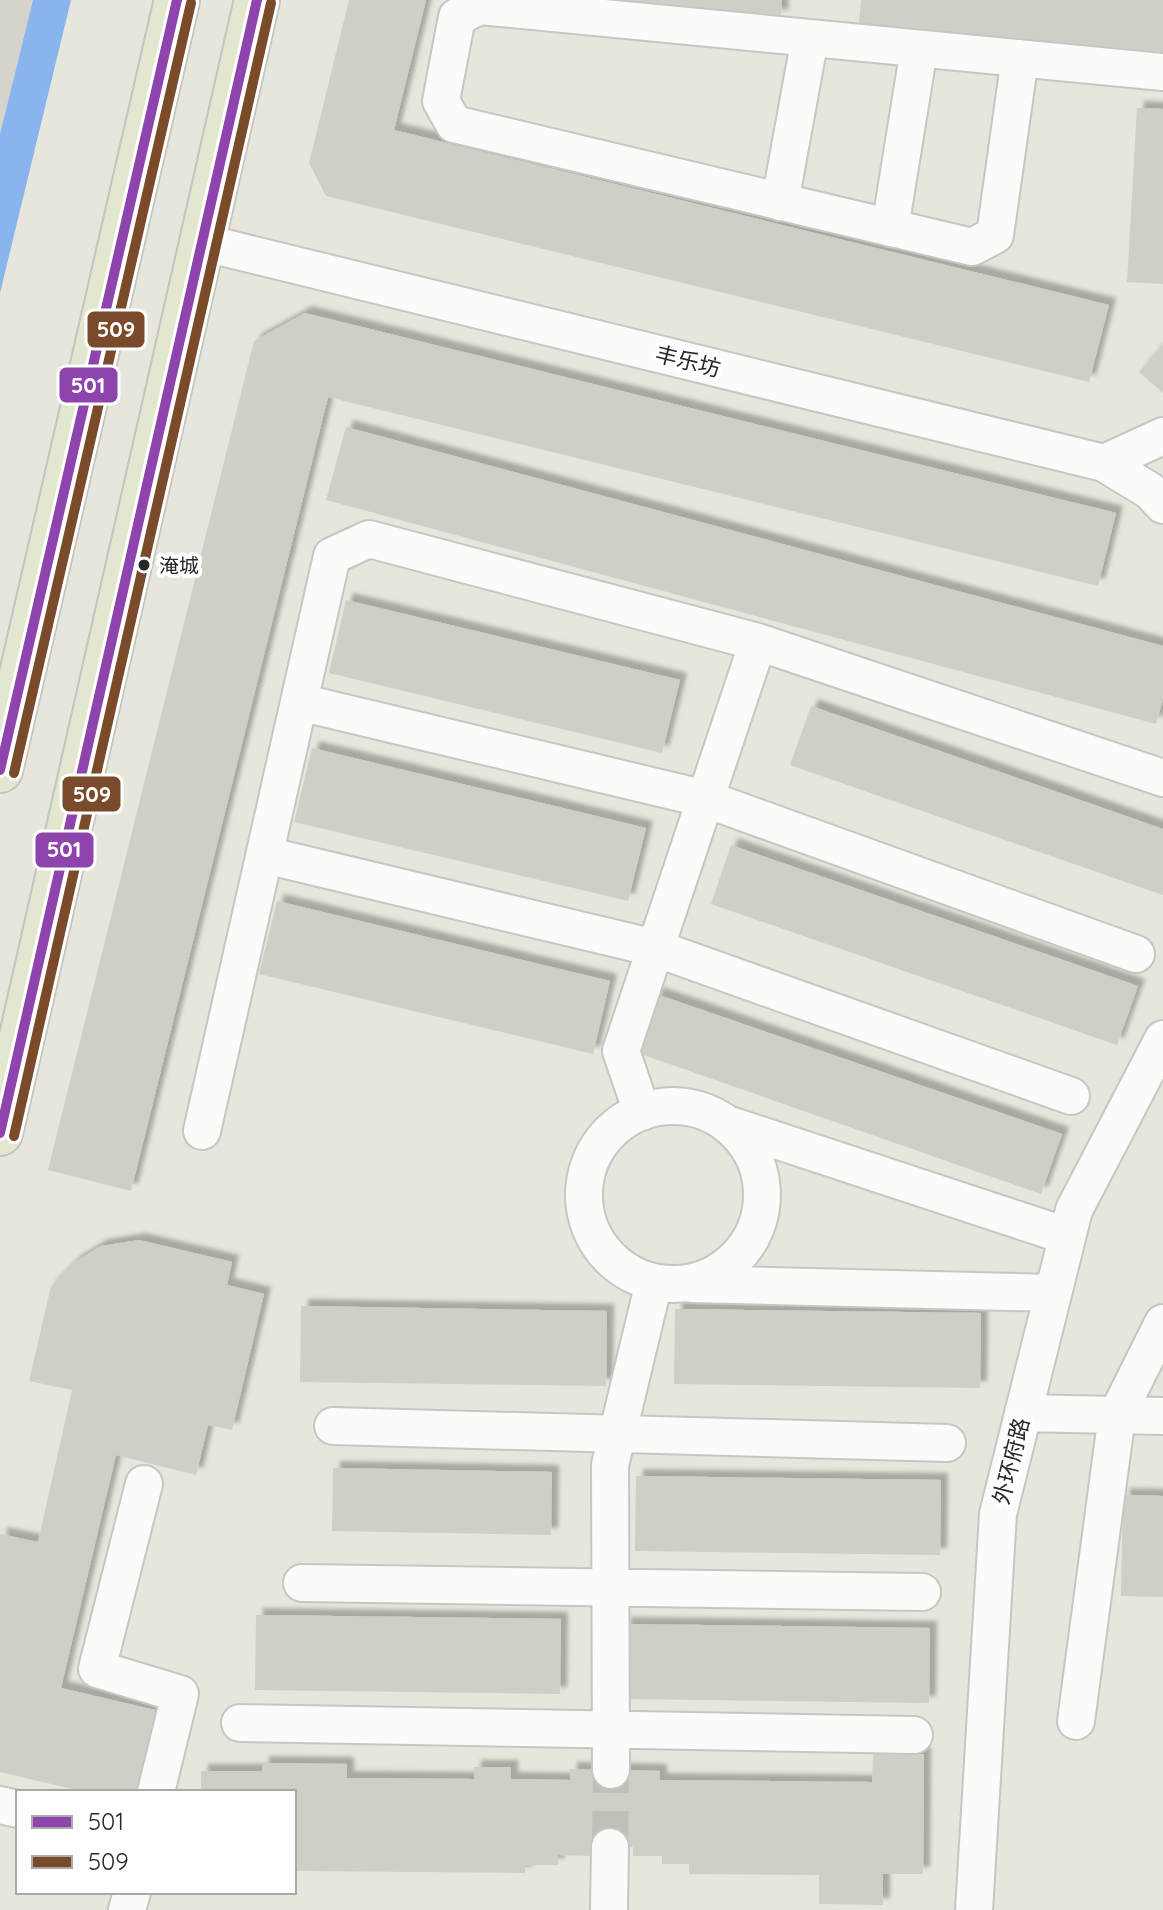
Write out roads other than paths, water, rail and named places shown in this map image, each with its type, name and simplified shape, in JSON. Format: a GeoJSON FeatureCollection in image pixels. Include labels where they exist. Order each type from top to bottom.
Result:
{"type":"FeatureCollection","features":[{"type":"Feature","properties":{"kind":"main road"},"geometry":{"type":"LineString","coordinates":[[0,770],[177,0]]}},
{"type":"Feature","properties":{"kind":"main road"},"geometry":{"type":"LineString","coordinates":[[0,1133],[257,0]]}},
{"type":"Feature","properties":{"kind":"street"},"geometry":{"type":"LineString","coordinates":[[1020,58],[995,235],[972,247],[454,124],[441,101],[457,17],[480,6],[919,49],[1020,58],[1163,72]]}},
{"type":"Feature","properties":{"kind":"street"},"geometry":{"type":"LineString","coordinates":[[780,202],[810,38]]}},
{"type":"Feature","properties":{"kind":"street"},"geometry":{"type":"LineString","coordinates":[[890,228],[919,49]]}},
{"type":"Feature","properties":{"kind":"street","name":"丰乐坊"},"geometry":{"type":"LineString","coordinates":[[201,242],[1104,463],[1150,491],[1163,505]]}},
{"type":"Feature","properties":{"kind":"street"},"geometry":{"type":"LineString","coordinates":[[1104,463],[1163,436]]}},
{"type":"Feature","properties":{"kind":"street"},"geometry":{"type":"LineString","coordinates":[[202,1131],[332,556],[369,539],[758,642],[1163,778]]}},
{"type":"Feature","properties":{"kind":"street"},"geometry":{"type":"LineString","coordinates":[[642,1112],[621,1051],[758,642]]}},
{"type":"Feature","properties":{"kind":"street"},"geometry":{"type":"LineString","coordinates":[[299,702],[706,799],[1136,954]]}},
{"type":"Feature","properties":{"kind":"street"},"geometry":{"type":"LineString","coordinates":[[265,855],[655,948],[1071,1096]]}},
{"type":"Feature","properties":{"kind":"street","name":"外环府路"},"geometry":{"type":"LineString","coordinates":[[974,1910],[998,1514],[1074,1210],[1163,1039]]}},
{"type":"Feature","properties":{"kind":"street"},"geometry":{"type":"LineString","coordinates":[[668,1283],[711,1276],[734,1260],[752,1238],[761,1210],[762,1182],[753,1155],[725,1123],[713,1115],[686,1107],[656,1107],[627,1118],[604,1138],[589,1165],[583,1194],[588,1224],[603,1251],[626,1271],[668,1283],[1053,1293]]}},
{"type":"Feature","properties":{"kind":"street"},"geometry":{"type":"LineString","coordinates":[[725,1123],[1067,1236]]}},
{"type":"Feature","properties":{"kind":"street"},"geometry":{"type":"LineString","coordinates":[[611,1770],[610,1465],[668,1283]]}},
{"type":"Feature","properties":{"kind":"street"},"geometry":{"type":"LineString","coordinates":[[1076,1721],[1117,1415],[1163,1323]]}},
{"type":"Feature","properties":{"kind":"street"},"geometry":{"type":"LineString","coordinates":[[1023,1413],[1163,1416]]}},
{"type":"Feature","properties":{"kind":"street"},"geometry":{"type":"LineString","coordinates":[[333,1426],[947,1443]]}},
{"type":"Feature","properties":{"kind":"street"},"geometry":{"type":"LineString","coordinates":[[144,1484],[97,1669],[180,1694],[156,1790]]}},
{"type":"Feature","properties":{"kind":"street"},"geometry":{"type":"LineString","coordinates":[[302,1583],[922,1592]]}},
{"type":"Feature","properties":{"kind":"street"},"geometry":{"type":"LineString","coordinates":[[240,1723],[914,1735]]}},
{"type":"Feature","properties":{"kind":"street"},"geometry":{"type":"LineString","coordinates":[[609,1910],[610,1847]]}},
{"type":"Feature","properties":{"kind":"water"},"geometry":{"type":"Polygon","coordinates":[[[33,0],[71,0],[0,293],[0,134],[33,0]]]}},
{"type":"Feature","properties":{"kind":"tunnel"},"geometry":{"type":"LineString","coordinates":[[610,1847],[611,1770]]}},
{"type":"Feature","properties":{"kind":"place","name":"淹城"},"geometry":{"type":"Point","coordinates":[144,565]}}]}
